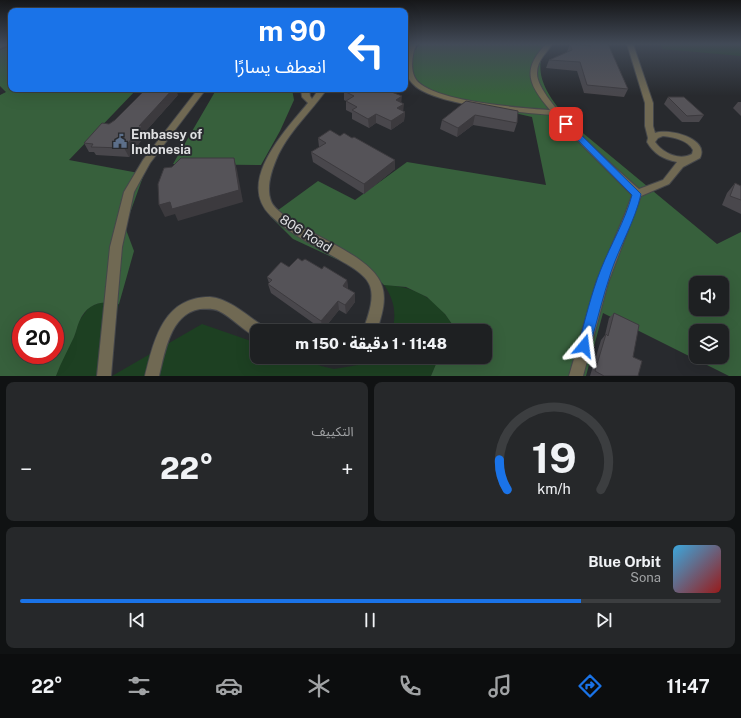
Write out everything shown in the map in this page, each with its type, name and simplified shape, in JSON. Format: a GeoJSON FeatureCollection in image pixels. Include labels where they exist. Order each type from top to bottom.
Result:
{"type":"FeatureCollection","features":[{"type":"Feature","properties":{"kind":"street"},"geometry":{"type":"LineString","coordinates":[[409,62],[409,69],[415,84],[426,91],[440,96],[500,108],[555,113]]}},
{"type":"Feature","properties":{"kind":"street"},"geometry":{"type":"LineString","coordinates":[[536,62],[533,68],[532,76],[535,84],[555,113],[637,194]]}},
{"type":"Feature","properties":{"kind":"street"},"geometry":{"type":"LineString","coordinates":[[636,62],[649,103],[649,126],[652,138],[651,142],[666,158],[673,173]]}},
{"type":"Feature","properties":{"kind":"street"},"geometry":{"type":"LineString","coordinates":[[104,376],[116,246],[129,192],[146,162],[200,92]]}},
{"type":"Feature","properties":{"kind":"street"},"geometry":{"type":"LineString","coordinates":[[305,92],[305,95],[312,104]]}},
{"type":"Feature","properties":{"kind":"street","name":"806 Road"},"geometry":{"type":"LineString","coordinates":[[321,92],[285,135],[275,153],[267,172],[264,190],[267,204],[286,222],[365,270],[376,286],[377,307],[372,324]]}},
{"type":"Feature","properties":{"kind":"street"},"geometry":{"type":"LineString","coordinates":[[649,126],[662,134]]}},
{"type":"Feature","properties":{"kind":"street"},"geometry":{"type":"LineString","coordinates":[[637,194],[658,186],[668,180],[676,167],[697,156],[698,152],[693,144],[675,135],[662,134],[652,138]]}},
{"type":"Feature","properties":{"kind":"street"},"geometry":{"type":"LineString","coordinates":[[659,151],[673,158],[688,160]]}},
{"type":"Feature","properties":{"kind":"street"},"geometry":{"type":"LineString","coordinates":[[576,376],[606,271],[620,236],[632,213],[637,194]]}},
{"type":"Feature","properties":{"kind":"street"},"geometry":{"type":"LineString","coordinates":[[152,376],[162,336],[166,328],[177,315],[192,306],[207,303],[221,306],[250,326]]}},
{"type":"Feature","properties":{"kind":"green space"},"geometry":{"type":"Polygon","coordinates":[[[0,62],[8,62],[8,92],[134,92],[69,160],[144,174],[125,227],[134,251],[119,304],[106,302],[95,304],[90,307],[82,316],[64,357],[64,312],[12,312],[12,364],[61,364],[56,376],[0,376],[0,95],[6,92],[0,86],[0,62]]]}},
{"type":"Feature","properties":{"kind":"green space"},"geometry":{"type":"Polygon","coordinates":[[[411,62],[541,62],[541,75],[548,93],[572,124],[717,244],[741,232],[741,376],[729,376],[705,364],[729,364],[729,324],[689,324],[689,356],[603,313],[586,376],[431,376],[436,364],[492,364],[492,324],[452,324],[445,314],[427,297],[406,287],[384,285],[377,278],[293,239],[270,216],[318,181],[355,200],[407,162],[546,185],[532,117],[449,98],[423,86],[411,74],[411,62]]]}},
{"type":"Feature","properties":{"kind":"green space"},"geometry":{"type":"Polygon","coordinates":[[[215,92],[293,92],[294,100],[280,131],[261,165],[173,164],[215,92]]]}},
{"type":"Feature","properties":{"kind":"green space"},"geometry":{"type":"Polygon","coordinates":[[[384,285],[405,288],[423,295],[439,307],[452,324],[394,324],[394,307],[384,285]]]}},
{"type":"Feature","properties":{"kind":"green space"},"geometry":{"type":"Polygon","coordinates":[[[105,301],[119,304],[100,376],[56,376],[60,364],[64,364],[64,355],[74,337],[79,321],[89,307],[105,301]]]}},
{"type":"Feature","properties":{"kind":"green space"},"geometry":{"type":"Polygon","coordinates":[[[202,324],[250,341],[250,364],[316,364],[334,369],[360,364],[436,364],[431,376],[112,376],[202,324]]]}},
{"type":"Feature","properties":{"kind":"building"},"geometry":{"type":"Polygon","coordinates":[[[573,62],[616,62],[628,89],[587,85],[580,62],[573,62]]]}},
{"type":"Feature","properties":{"kind":"building"},"geometry":{"type":"Polygon","coordinates":[[[143,92],[170,92],[139,126],[142,126],[124,148],[91,147],[93,144],[84,143],[102,123],[109,124],[143,92]]]}},
{"type":"Feature","properties":{"kind":"building"},"geometry":{"type":"Polygon","coordinates":[[[346,92],[392,92],[402,96],[396,100],[404,104],[397,108],[405,112],[391,121],[376,114],[368,119],[352,110],[357,107],[346,101],[354,96],[346,92]]]}},
{"type":"Feature","properties":{"kind":"building"},"geometry":{"type":"Polygon","coordinates":[[[668,97],[684,97],[704,115],[687,116],[668,97]]]}},
{"type":"Feature","properties":{"kind":"building"},"geometry":{"type":"Polygon","coordinates":[[[466,101],[518,111],[517,123],[475,115],[458,128],[442,120],[466,101]]]}},
{"type":"Feature","properties":{"kind":"building"},"geometry":{"type":"Polygon","coordinates":[[[330,130],[340,136],[344,133],[352,138],[354,137],[395,160],[364,184],[311,152],[326,143],[318,138],[330,130]]]}},
{"type":"Feature","properties":{"kind":"building"},"geometry":{"type":"Polygon","coordinates":[[[181,158],[234,158],[239,190],[172,209],[170,202],[159,205],[158,184],[164,168],[172,167],[181,158]]]}},
{"type":"Feature","properties":{"kind":"building"},"geometry":{"type":"Polygon","coordinates":[[[735,183],[741,186],[741,200],[730,196],[735,183]]]}},
{"type":"Feature","properties":{"kind":"building"},"geometry":{"type":"Polygon","coordinates":[[[298,258],[302,261],[305,259],[322,269],[324,266],[347,280],[343,286],[355,293],[345,305],[338,301],[321,321],[268,284],[272,280],[267,277],[281,262],[289,267],[298,258]]]}},
{"type":"Feature","properties":{"kind":"building"},"geometry":{"type":"Polygon","coordinates":[[[614,313],[639,325],[633,357],[642,361],[638,376],[604,376],[595,371],[606,334],[608,336],[614,313]]]}},
{"type":"Feature","properties":{"kind":"place","name":"Embassy of Indonesia"},"geometry":{"type":"Point","coordinates":[120,141]}},
{"type":"Feature","properties":{"kind":"route"},"geometry":{"type":"LineString","coordinates":[[566,124],[637,194],[632,213],[620,236],[606,271],[584,346]]}}]}
